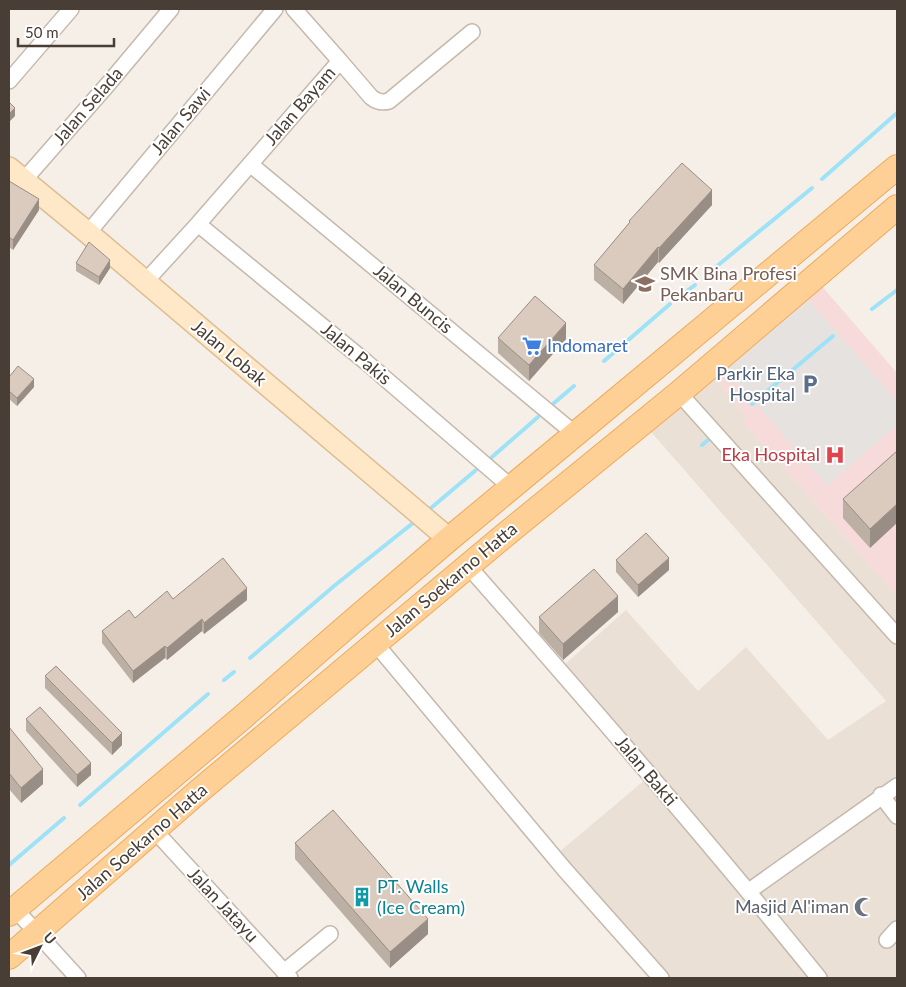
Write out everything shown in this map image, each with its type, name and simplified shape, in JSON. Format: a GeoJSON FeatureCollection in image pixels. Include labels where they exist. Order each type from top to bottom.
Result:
{"type":"FeatureCollection","features":[{"type":"Feature","properties":{"kind":"main road","name":"Jalan Soekarno Hatta"},"geometry":{"type":"LineString","coordinates":[[12,911],[244,716],[449,539],[897,167]]}},
{"type":"Feature","properties":{"kind":"main road","name":"Jalan Lobak"},"geometry":{"type":"LineString","coordinates":[[14,175],[88,233],[449,539]]}},
{"type":"Feature","properties":{"kind":"main road","name":"Jalan Soekarno Hatta"},"geometry":{"type":"LineString","coordinates":[[9,957],[200,791],[679,393],[897,207]]}},
{"type":"Feature","properties":{"kind":"street"},"geometry":{"type":"LineString","coordinates":[[9,81],[71,9]]}},
{"type":"Feature","properties":{"kind":"street","name":"Jalan Selada"},"geometry":{"type":"LineString","coordinates":[[14,175],[109,83],[171,9]]}},
{"type":"Feature","properties":{"kind":"street","name":"Jalan Sawi"},"geometry":{"type":"LineString","coordinates":[[88,233],[275,9]]}},
{"type":"Feature","properties":{"kind":"street"},"geometry":{"type":"LineString","coordinates":[[294,9],[340,61]]}},
{"type":"Feature","properties":{"kind":"street","name":"Jalan Bayam"},"geometry":{"type":"LineString","coordinates":[[145,282],[340,61],[371,97],[384,103],[389,101],[472,32]]}},
{"type":"Feature","properties":{"kind":"street","name":"Jalan Buncis"},"geometry":{"type":"LineString","coordinates":[[250,164],[576,434]]}},
{"type":"Feature","properties":{"kind":"street","name":"Jalan Pakis"},"geometry":{"type":"LineString","coordinates":[[198,224],[366,362],[511,487]]}},
{"type":"Feature","properties":{"kind":"street"},"geometry":{"type":"LineString","coordinates":[[679,393],[897,636]]}},
{"type":"Feature","properties":{"kind":"street","name":"Jalan Bakti"},"geometry":{"type":"LineString","coordinates":[[469,567],[611,729],[749,891],[819,978]]}},
{"type":"Feature","properties":{"kind":"street"},"geometry":{"type":"LineString","coordinates":[[376,643],[553,855],[661,978]]}},
{"type":"Feature","properties":{"kind":"street"},"geometry":{"type":"LineString","coordinates":[[749,891],[897,786]]}},
{"type":"Feature","properties":{"kind":"street"},"geometry":{"type":"LineString","coordinates":[[882,796],[897,816]]}},
{"type":"Feature","properties":{"kind":"street","name":"Jalan Jatayu"},"geometry":{"type":"LineString","coordinates":[[155,831],[287,975]]}},
{"type":"Feature","properties":{"kind":"street"},"geometry":{"type":"LineString","coordinates":[[12,911],[37,933],[78,978]]}},
{"type":"Feature","properties":{"kind":"street"},"geometry":{"type":"LineString","coordinates":[[287,975],[330,934]]}},
{"type":"Feature","properties":{"kind":"shaded area","name":"Eka Hospital"},"geometry":{"type":"Polygon","coordinates":[[[820,284],[897,373],[897,596],[743,421],[747,417],[710,373],[820,284]]]}},
{"type":"Feature","properties":{"kind":"shaded area","name":"Parkir Eka Hospital"},"geometry":{"type":"Polygon","coordinates":[[[807,298],[897,401],[897,425],[827,486],[724,367],[807,298]]]}},
{"type":"Feature","properties":{"kind":"shaded area"},"geometry":{"type":"Polygon","coordinates":[[[710,373],[747,417],[743,421],[897,596],[897,978],[824,978],[563,666],[626,610],[698,691],[746,647],[828,740],[886,701],[645,425],[710,373]]]}},
{"type":"Feature","properties":{"kind":"shaded area"},"geometry":{"type":"Polygon","coordinates":[[[646,779],[811,978],[663,978],[558,853],[646,779]]]}},
{"type":"Feature","properties":{"kind":"building"},"geometry":{"type":"Polygon","coordinates":[[[9,102],[15,108],[9,114],[9,102]]]}},
{"type":"Feature","properties":{"kind":"building"},"geometry":{"type":"Polygon","coordinates":[[[682,163],[712,190],[658,247],[623,289],[594,265],[629,221],[682,163]]]}},
{"type":"Feature","properties":{"kind":"building"},"geometry":{"type":"Polygon","coordinates":[[[9,181],[39,199],[13,240],[9,237],[9,181]]]}},
{"type":"Feature","properties":{"kind":"building"},"geometry":{"type":"Polygon","coordinates":[[[89,242],[110,260],[99,277],[76,263],[89,242]]]}},
{"type":"Feature","properties":{"kind":"building"},"geometry":{"type":"Polygon","coordinates":[[[535,296],[566,323],[529,365],[498,338],[535,296]]]}},
{"type":"Feature","properties":{"kind":"building"},"geometry":{"type":"Polygon","coordinates":[[[18,366],[34,379],[17,398],[9,391],[9,377],[18,366]]]}},
{"type":"Feature","properties":{"kind":"building"},"geometry":{"type":"Polygon","coordinates":[[[897,451],[897,504],[870,529],[843,499],[897,451]]]}},
{"type":"Feature","properties":{"kind":"building"},"geometry":{"type":"Polygon","coordinates":[[[646,533],[669,558],[638,585],[616,560],[646,533]]]}},
{"type":"Feature","properties":{"kind":"building"},"geometry":{"type":"Polygon","coordinates":[[[223,558],[247,588],[204,623],[202,619],[167,648],[165,646],[133,671],[102,631],[129,610],[135,618],[167,591],[173,599],[223,558]]]}},
{"type":"Feature","properties":{"kind":"building"},"geometry":{"type":"Polygon","coordinates":[[[594,569],[618,596],[563,644],[539,617],[594,569]]]}},
{"type":"Feature","properties":{"kind":"building"},"geometry":{"type":"Polygon","coordinates":[[[56,666],[122,733],[112,743],[45,676],[56,666]]]}},
{"type":"Feature","properties":{"kind":"building"},"geometry":{"type":"Polygon","coordinates":[[[40,707],[91,763],[77,775],[26,719],[40,707]]]}},
{"type":"Feature","properties":{"kind":"building"},"geometry":{"type":"Polygon","coordinates":[[[9,727],[43,769],[21,788],[9,773],[9,727]]]}},
{"type":"Feature","properties":{"kind":"building","name":"PT. Walls (Ice Cream)"},"geometry":{"type":"Polygon","coordinates":[[[333,810],[428,919],[390,952],[295,843],[333,810]]]}},
{"type":"Feature","properties":{"kind":"waterway"},"geometry":{"type":"LineString","coordinates":[[822,179],[897,113]]}},
{"type":"Feature","properties":{"kind":"waterway"},"geometry":{"type":"LineString","coordinates":[[711,271],[812,188]]}},
{"type":"Feature","properties":{"kind":"waterway"},"geometry":{"type":"LineString","coordinates":[[687,291],[695,285]]}},
{"type":"Feature","properties":{"kind":"waterway"},"geometry":{"type":"LineString","coordinates":[[872,309],[897,290]]}},
{"type":"Feature","properties":{"kind":"waterway"},"geometry":{"type":"LineString","coordinates":[[604,361],[670,304]]}},
{"type":"Feature","properties":{"kind":"waterway"},"geometry":{"type":"LineString","coordinates":[[752,404],[833,336]]}},
{"type":"Feature","properties":{"kind":"waterway"},"geometry":{"type":"LineString","coordinates":[[554,403],[574,386]]}},
{"type":"Feature","properties":{"kind":"waterway"},"geometry":{"type":"LineString","coordinates":[[492,457],[538,417]]}},
{"type":"Feature","properties":{"kind":"waterway"},"geometry":{"type":"LineString","coordinates":[[702,445],[708,440]]}},
{"type":"Feature","properties":{"kind":"waterway"},"geometry":{"type":"LineString","coordinates":[[431,508],[476,470]]}},
{"type":"Feature","properties":{"kind":"waterway"},"geometry":{"type":"LineString","coordinates":[[250,658],[334,586],[413,523]]}},
{"type":"Feature","properties":{"kind":"waterway"},"geometry":{"type":"LineString","coordinates":[[224,680],[234,672]]}},
{"type":"Feature","properties":{"kind":"waterway"},"geometry":{"type":"LineString","coordinates":[[80,805],[208,694]]}},
{"type":"Feature","properties":{"kind":"waterway"},"geometry":{"type":"LineString","coordinates":[[9,865],[64,818]]}},
{"type":"Feature","properties":{"kind":"place","name":"SMK Bina Profesi Pekanbaru"},"geometry":{"type":"Point","coordinates":[645,284]}},
{"type":"Feature","properties":{"kind":"place","name":"Indomaret"},"geometry":{"type":"Point","coordinates":[532,346]}},
{"type":"Feature","properties":{"kind":"place","name":"Parkir Eka Hospital"},"geometry":{"type":"Point","coordinates":[810,384]}},
{"type":"Feature","properties":{"kind":"place","name":"Eka Hospital"},"geometry":{"type":"Point","coordinates":[835,455]}},
{"type":"Feature","properties":{"kind":"place","name":"PT. Walls (Ice Cream)"},"geometry":{"type":"Point","coordinates":[362,897]}},
{"type":"Feature","properties":{"kind":"place","name":"Masjid Al'iman"},"geometry":{"type":"Point","coordinates":[864,907]}}]}
